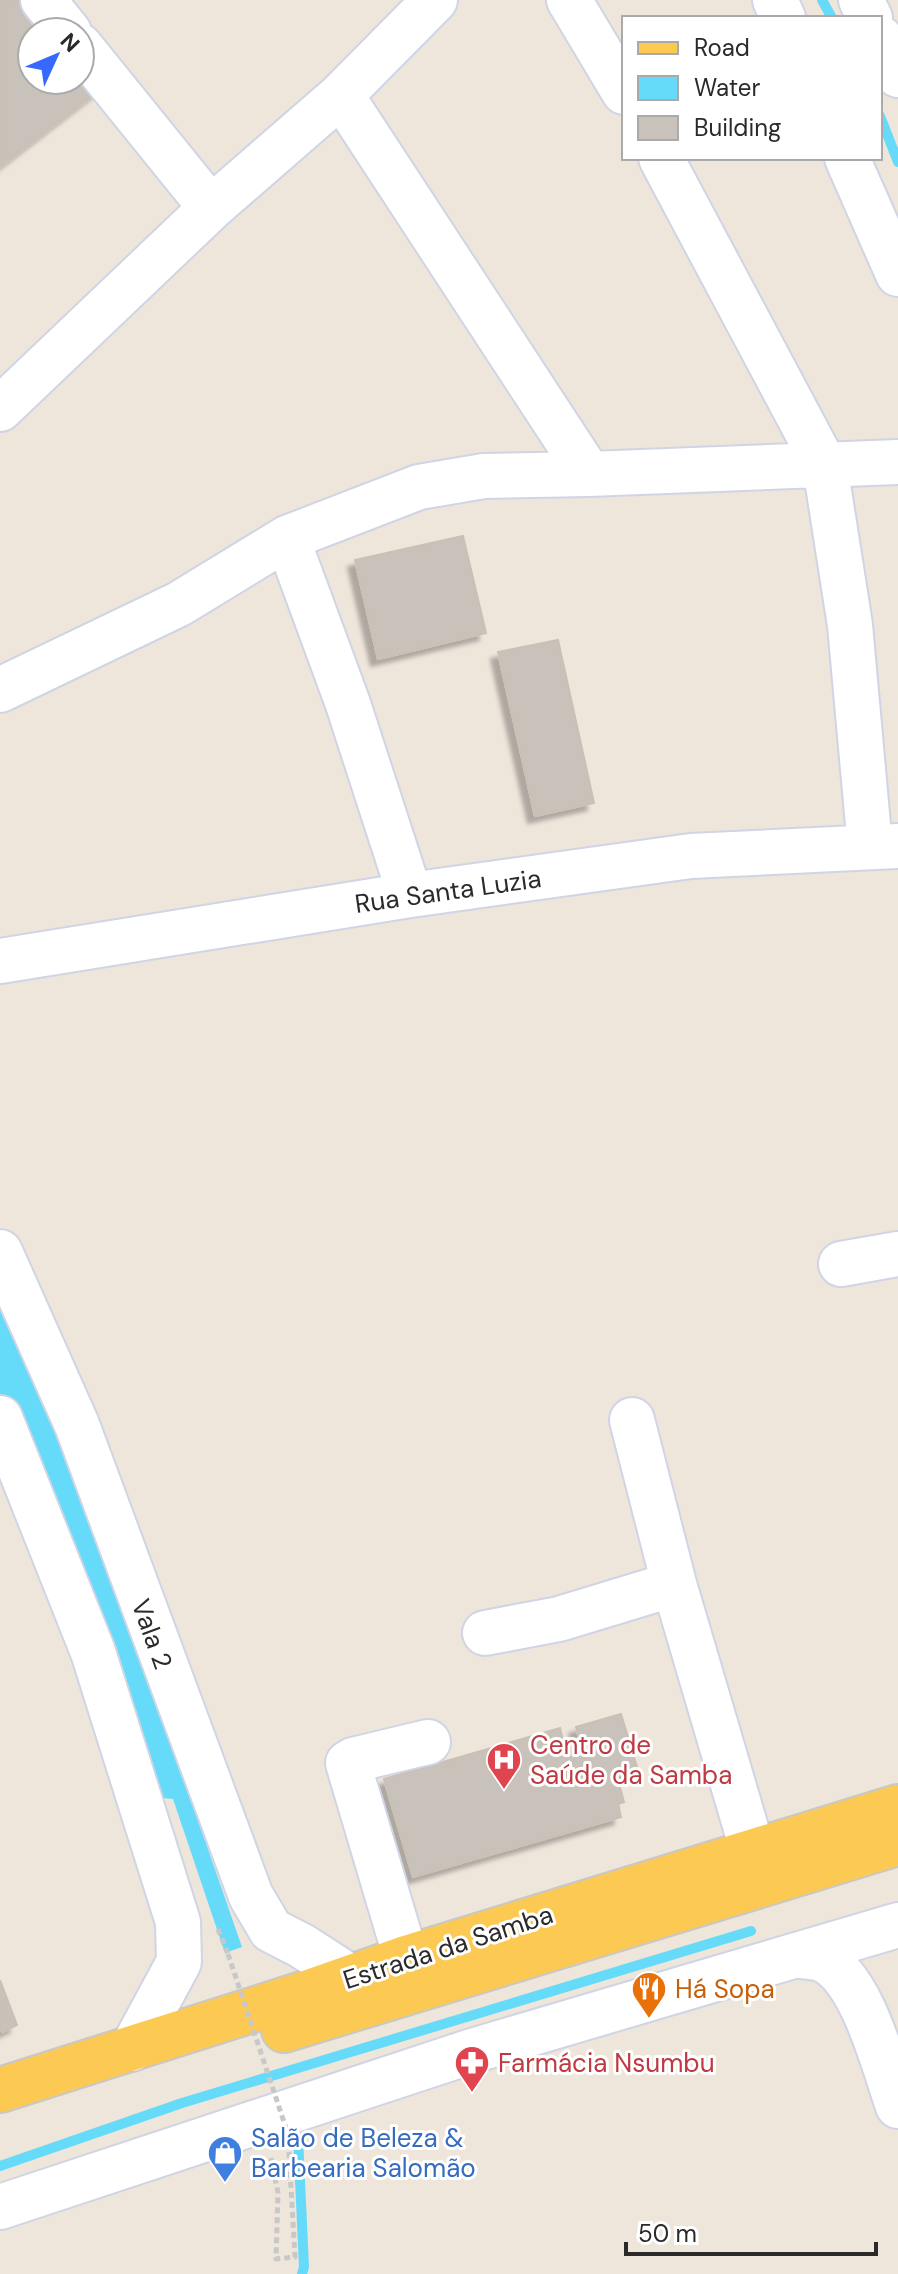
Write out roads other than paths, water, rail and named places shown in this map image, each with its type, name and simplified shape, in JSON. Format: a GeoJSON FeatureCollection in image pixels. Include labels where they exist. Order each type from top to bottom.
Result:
{"type":"FeatureCollection","features":[{"type":"Feature","properties":{"kind":"main road","name":"Estrada da Samba"},"geometry":{"type":"LineString","coordinates":[[0,2090],[406,1958],[898,1807]]}},
{"type":"Feature","properties":{"kind":"main road","name":"Estrada da Samba"},"geometry":{"type":"LineString","coordinates":[[0,2120],[251,2040],[898,1843]]}},
{"type":"Feature","properties":{"kind":"street"},"geometry":{"type":"LineString","coordinates":[[43,0],[56,16]]}},
{"type":"Feature","properties":{"kind":"street"},"geometry":{"type":"LineString","coordinates":[[0,409],[211,208],[341,95],[435,0]]}},
{"type":"Feature","properties":{"kind":"street"},"geometry":{"type":"LineString","coordinates":[[569,0],[622,89]]}},
{"type":"Feature","properties":{"kind":"street"},"geometry":{"type":"LineString","coordinates":[[96,66],[211,208]]}},
{"type":"Feature","properties":{"kind":"street"},"geometry":{"type":"LineString","coordinates":[[341,95],[589,474]]}},
{"type":"Feature","properties":{"kind":"street"},"geometry":{"type":"LineString","coordinates":[[662,160],[825,466],[884,846]]}},
{"type":"Feature","properties":{"kind":"street"},"geometry":{"type":"LineString","coordinates":[[848,160],[898,274]]}},
{"type":"Feature","properties":{"kind":"street"},"geometry":{"type":"LineString","coordinates":[[0,690],[179,604],[287,538],[419,487],[484,476],[898,462]]}},
{"type":"Feature","properties":{"kind":"street"},"geometry":{"type":"LineString","coordinates":[[287,538],[348,704],[410,895]]}},
{"type":"Feature","properties":{"kind":"street","name":"Rua Santa Luzia"},"geometry":{"type":"LineString","coordinates":[[0,961],[410,895],[691,856],[884,846]]}},
{"type":"Feature","properties":{"kind":"street","name":"Vala 2"},"geometry":{"type":"LineString","coordinates":[[0,1252],[77,1425],[251,1896],[271,1930],[350,1977]]}},
{"type":"Feature","properties":{"kind":"street"},"geometry":{"type":"LineString","coordinates":[[841,1264],[898,1254]]}},
{"type":"Feature","properties":{"kind":"street"},"geometry":{"type":"LineString","coordinates":[[0,1418],[93,1652],[178,1922],[179,1962],[132,2049]]}},
{"type":"Feature","properties":{"kind":"street"},"geometry":{"type":"LineString","coordinates":[[632,1420],[674,1584],[753,1852]]}},
{"type":"Feature","properties":{"kind":"street"},"geometry":{"type":"LineString","coordinates":[[485,1633],[559,1619],[674,1584]]}},
{"type":"Feature","properties":{"kind":"street"},"geometry":{"type":"LineString","coordinates":[[406,1958],[348,1763],[428,1742]]}},
{"type":"Feature","properties":{"kind":"street"},"geometry":{"type":"LineString","coordinates":[[0,2207],[282,2126],[472,2051],[898,1925]]}},
{"type":"Feature","properties":{"kind":"street"},"geometry":{"type":"LineString","coordinates":[[862,2003],[870,1972],[884,1945],[898,1932]]}},
{"type":"Feature","properties":{"kind":"street"},"geometry":{"type":"LineString","coordinates":[[796,1955],[823,1960],[845,1978],[862,2003],[898,2106]]}},
{"type":"Feature","properties":{"kind":"water"},"geometry":{"type":"Polygon","coordinates":[[[0,1286],[72,1458],[242,1947],[225,1953],[173,1799],[162,1798],[0,1400],[0,1286]]]}},
{"type":"Feature","properties":{"kind":"waterway"},"geometry":{"type":"LineString","coordinates":[[822,0],[831,16]]}},
{"type":"Feature","properties":{"kind":"waterway"},"geometry":{"type":"LineString","coordinates":[[882,121],[898,162]]}},
{"type":"Feature","properties":{"kind":"waterway"},"geometry":{"type":"LineString","coordinates":[[0,2166],[182,2103],[751,1931]]}},
{"type":"Feature","properties":{"kind":"waterway"},"geometry":{"type":"LineString","coordinates":[[298,2137],[302,2274]]}},
{"type":"Feature","properties":{"kind":"place","name":"Centro de Saúde da Samba"},"geometry":{"type":"Point","coordinates":[504,1791]}},
{"type":"Feature","properties":{"kind":"place","name":"Há Sopa"},"geometry":{"type":"Point","coordinates":[649,2020]}},
{"type":"Feature","properties":{"kind":"place","name":"Farmácia Nsumbu"},"geometry":{"type":"Point","coordinates":[472,2094]}},
{"type":"Feature","properties":{"kind":"place","name":"Salão de Beleza & Barbearia Salomão"},"geometry":{"type":"Point","coordinates":[225,2184]}}]}
